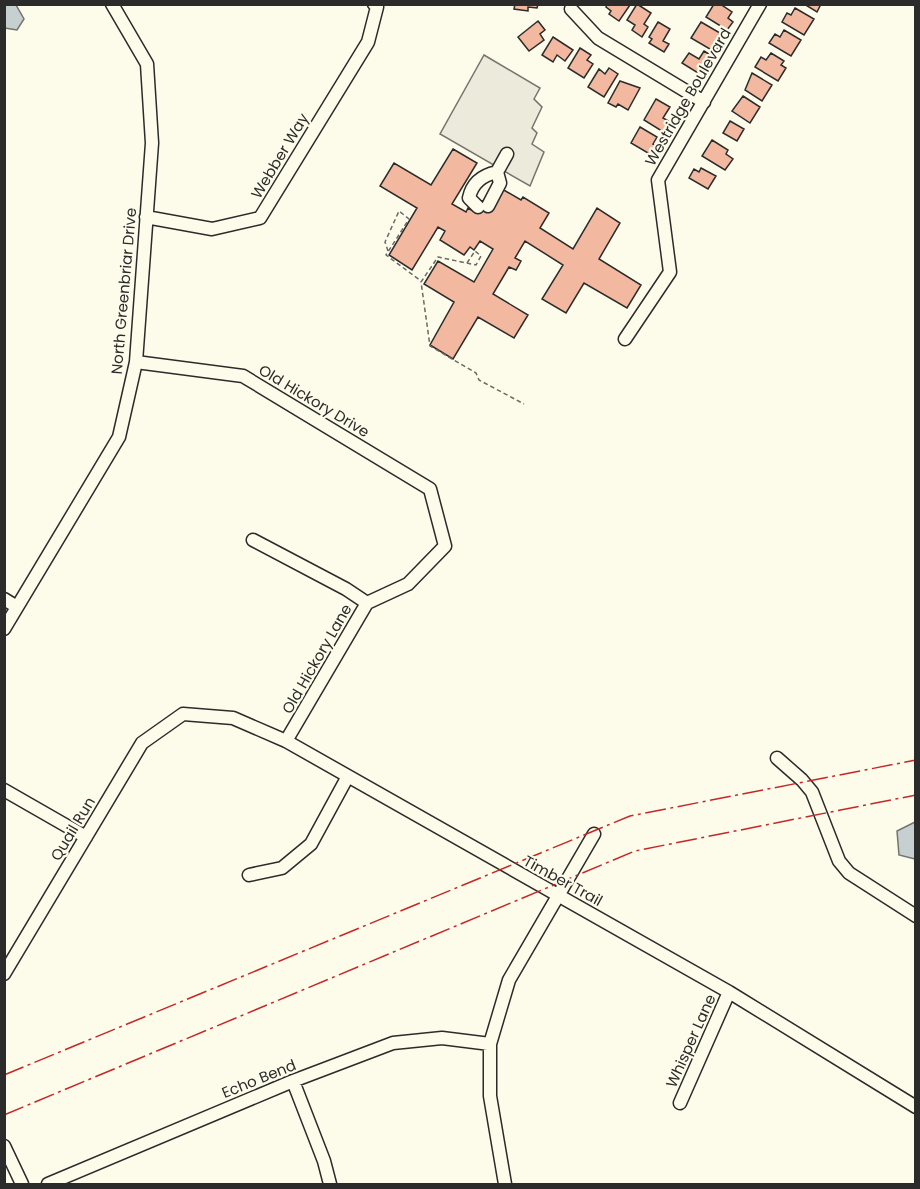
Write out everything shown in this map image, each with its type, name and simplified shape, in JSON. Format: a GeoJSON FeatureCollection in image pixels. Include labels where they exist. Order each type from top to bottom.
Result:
{"type":"FeatureCollection","features":[{"type":"Feature","properties":{"kind":"street","name":"North Greenbriar Drive"},"geometry":{"type":"LineString","coordinates":[[4,629],[119,436],[136,362],[152,142],[147,64],[112,4]]}},
{"type":"Feature","properties":{"kind":"street","name":"Westridge Boulevard"},"geometry":{"type":"LineString","coordinates":[[625,339],[670,272],[658,180],[760,4]]}},
{"type":"Feature","properties":{"kind":"street","name":"Webber Way"},"geometry":{"type":"LineString","coordinates":[[146,217],[212,229],[261,218],[368,42],[375,6]]}},
{"type":"Feature","properties":{"kind":"street"},"geometry":{"type":"LineString","coordinates":[[570,9],[598,38],[704,102]]}},
{"type":"Feature","properties":{"kind":"street"},"geometry":{"type":"LineString","coordinates":[[497,172],[485,174],[469,194],[469,198],[483,207],[500,183],[497,172],[507,154]]}},
{"type":"Feature","properties":{"kind":"street","name":"Old Hickory Drive"},"geometry":{"type":"LineString","coordinates":[[136,362],[243,376],[430,489]]}},
{"type":"Feature","properties":{"kind":"street","name":"Old Hickory Lane"},"geometry":{"type":"LineString","coordinates":[[286,741],[367,603],[408,584],[445,546],[430,489]]}},
{"type":"Feature","properties":{"kind":"street"},"geometry":{"type":"LineString","coordinates":[[253,540],[346,589],[367,603]]}},
{"type":"Feature","properties":{"kind":"street"},"geometry":{"type":"LineString","coordinates":[[4,599],[18,607]]}},
{"type":"Feature","properties":{"kind":"street","name":"Timber Trail"},"geometry":{"type":"LineString","coordinates":[[183,714],[233,718],[286,741],[729,992],[915,1107]]}},
{"type":"Feature","properties":{"kind":"street","name":"Quail Run"},"geometry":{"type":"LineString","coordinates":[[4,974],[142,743],[183,714]]}},
{"type":"Feature","properties":{"kind":"street"},"geometry":{"type":"LineString","coordinates":[[777,758],[789,767],[812,792],[838,861],[849,873],[915,916]]}},
{"type":"Feature","properties":{"kind":"street"},"geometry":{"type":"LineString","coordinates":[[249,875],[282,868],[311,844],[348,776]]}},
{"type":"Feature","properties":{"kind":"street"},"geometry":{"type":"LineString","coordinates":[[4,790],[86,837]]}},
{"type":"Feature","properties":{"kind":"street"},"geometry":{"type":"LineString","coordinates":[[506,1185],[490,1096],[490,1044],[509,980],[594,834]]}},
{"type":"Feature","properties":{"kind":"street","name":"Whisper Lane"},"geometry":{"type":"LineString","coordinates":[[680,1103],[729,992]]}},
{"type":"Feature","properties":{"kind":"street","name":"Echo Bend"},"geometry":{"type":"LineString","coordinates":[[48,1185],[293,1081],[393,1043],[442,1038],[490,1044]]}},
{"type":"Feature","properties":{"kind":"street"},"geometry":{"type":"LineString","coordinates":[[293,1081],[324,1161],[330,1185]]}},
{"type":"Feature","properties":{"kind":"street"},"geometry":{"type":"LineString","coordinates":[[4,1146],[22,1185]]}},
{"type":"Feature","properties":{"kind":"path"},"geometry":{"type":"LineString","coordinates":[[388,251],[385,242],[399,211],[409,219],[386,255],[421,282]]}},
{"type":"Feature","properties":{"kind":"path"},"geometry":{"type":"LineString","coordinates":[[468,263],[475,251],[481,256],[476,265],[438,257],[421,282],[430,346],[476,373],[479,380],[524,404]]}},
{"type":"Feature","properties":{"kind":"shaded area"},"geometry":{"type":"Polygon","coordinates":[[[4,5],[16,5],[24,19],[17,30],[5,28],[4,5]]]}},
{"type":"Feature","properties":{"kind":"shaded area"},"geometry":{"type":"Polygon","coordinates":[[[484,55],[540,88],[534,99],[542,107],[532,128],[537,133],[532,144],[544,152],[530,186],[440,134],[484,55]]]}},
{"type":"Feature","properties":{"kind":"shaded area"},"geometry":{"type":"Polygon","coordinates":[[[915,822],[915,859],[899,855],[897,831],[915,822]]]}},
{"type":"Feature","properties":{"kind":"building"},"geometry":{"type":"Polygon","coordinates":[[[515,4],[538,4],[537,8],[528,7],[528,11],[514,9],[515,4]]]}},
{"type":"Feature","properties":{"kind":"building"},"geometry":{"type":"Polygon","coordinates":[[[607,4],[630,5],[619,21],[609,14],[611,11],[606,7],[607,4]]]}},
{"type":"Feature","properties":{"kind":"building"},"geometry":{"type":"Polygon","coordinates":[[[637,4],[651,13],[644,24],[648,27],[642,37],[632,30],[635,25],[627,20],[637,4]]]}},
{"type":"Feature","properties":{"kind":"building"},"geometry":{"type":"Polygon","coordinates":[[[714,4],[720,4],[732,12],[728,18],[733,22],[727,30],[706,17],[714,4]]]}},
{"type":"Feature","properties":{"kind":"building"},"geometry":{"type":"Polygon","coordinates":[[[804,4],[821,4],[817,12],[804,4]]]}},
{"type":"Feature","properties":{"kind":"building"},"geometry":{"type":"Polygon","coordinates":[[[795,8],[814,19],[804,35],[782,22],[787,13],[791,15],[795,8]]]}},
{"type":"Feature","properties":{"kind":"building"},"geometry":{"type":"Polygon","coordinates":[[[538,21],[545,30],[540,34],[544,40],[529,51],[518,37],[538,21]]]}},
{"type":"Feature","properties":{"kind":"building"},"geometry":{"type":"Polygon","coordinates":[[[658,22],[670,29],[663,41],[669,44],[664,52],[649,43],[652,39],[649,37],[658,22]]]}},
{"type":"Feature","properties":{"kind":"building"},"geometry":{"type":"Polygon","coordinates":[[[701,22],[720,33],[716,40],[721,42],[715,52],[691,38],[701,22]]]}},
{"type":"Feature","properties":{"kind":"building"},"geometry":{"type":"Polygon","coordinates":[[[784,30],[801,40],[791,56],[769,43],[775,34],[780,37],[784,30]]]}},
{"type":"Feature","properties":{"kind":"building"},"geometry":{"type":"Polygon","coordinates":[[[553,37],[573,50],[565,61],[557,55],[553,62],[542,55],[553,37]]]}},
{"type":"Feature","properties":{"kind":"building"},"geometry":{"type":"Polygon","coordinates":[[[580,48],[591,55],[587,60],[593,64],[584,78],[568,68],[580,48]]]}},
{"type":"Feature","properties":{"kind":"building"},"geometry":{"type":"Polygon","coordinates":[[[704,51],[712,56],[704,69],[701,68],[698,73],[682,63],[689,53],[699,59],[704,51]]]}},
{"type":"Feature","properties":{"kind":"building"},"geometry":{"type":"Polygon","coordinates":[[[771,53],[784,61],[781,65],[786,68],[778,81],[755,67],[761,57],[766,60],[771,53]]]}},
{"type":"Feature","properties":{"kind":"building"},"geometry":{"type":"Polygon","coordinates":[[[609,68],[618,74],[604,97],[588,87],[599,69],[605,74],[609,68]]]}},
{"type":"Feature","properties":{"kind":"building"},"geometry":{"type":"Polygon","coordinates":[[[752,73],[772,85],[762,101],[745,90],[752,73]]]}},
{"type":"Feature","properties":{"kind":"building"},"geometry":{"type":"Polygon","coordinates":[[[620,81],[640,88],[628,110],[618,104],[616,107],[608,103],[620,81]]]}},
{"type":"Feature","properties":{"kind":"building"},"geometry":{"type":"Polygon","coordinates":[[[743,96],[760,107],[750,123],[732,111],[743,96]]]}},
{"type":"Feature","properties":{"kind":"building"},"geometry":{"type":"Polygon","coordinates":[[[656,99],[670,107],[663,118],[672,123],[665,133],[644,120],[656,99]]]}},
{"type":"Feature","properties":{"kind":"building"},"geometry":{"type":"Polygon","coordinates":[[[730,121],[744,129],[737,141],[723,133],[730,121]]]}},
{"type":"Feature","properties":{"kind":"building"},"geometry":{"type":"Polygon","coordinates":[[[640,127],[657,137],[653,144],[658,146],[653,156],[631,143],[640,127]]]}},
{"type":"Feature","properties":{"kind":"building"},"geometry":{"type":"Polygon","coordinates":[[[712,140],[728,150],[726,154],[733,159],[725,170],[702,156],[712,140]]]}},
{"type":"Feature","properties":{"kind":"building"},"geometry":{"type":"Polygon","coordinates":[[[453,149],[477,163],[452,204],[466,212],[468,208],[473,211],[477,202],[486,200],[502,189],[521,200],[523,197],[549,213],[540,228],[573,249],[597,208],[620,223],[599,259],[641,285],[627,308],[584,283],[566,313],[542,299],[563,265],[525,241],[515,258],[521,261],[516,270],[509,267],[493,294],[528,315],[514,338],[478,317],[453,359],[430,345],[454,302],[424,284],[438,261],[474,282],[493,249],[480,241],[474,250],[470,247],[464,255],[440,240],[445,231],[438,227],[412,270],[389,255],[417,208],[380,186],[394,163],[431,185],[453,149]]]}},
{"type":"Feature","properties":{"kind":"building"},"geometry":{"type":"Polygon","coordinates":[[[701,168],[716,176],[708,189],[689,178],[694,169],[699,172],[701,168]]]}},
{"type":"Feature","properties":{"kind":"power"},"geometry":{"type":"LineString","coordinates":[[4,1075],[630,816],[916,760]]}},
{"type":"Feature","properties":{"kind":"power"},"geometry":{"type":"LineString","coordinates":[[4,1115],[635,851],[916,795]]}}]}
